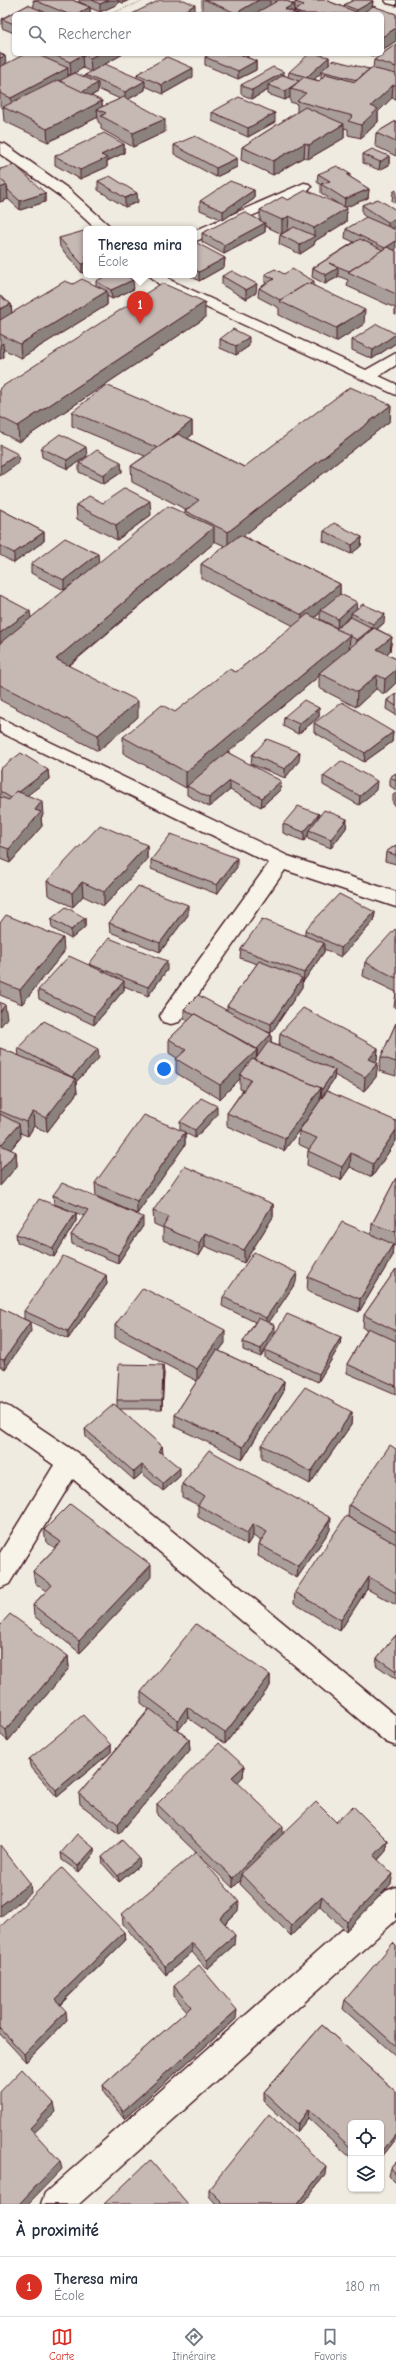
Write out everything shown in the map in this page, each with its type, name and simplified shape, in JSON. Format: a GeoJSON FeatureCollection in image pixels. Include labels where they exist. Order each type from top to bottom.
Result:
{"type":"FeatureCollection","features":[{"type":"Feature","properties":{"kind":"street"},"geometry":{"type":"LineString","coordinates":[[392,0],[396,2]]}},
{"type":"Feature","properties":{"kind":"street"},"geometry":{"type":"LineString","coordinates":[[0,147],[65,193],[102,226]]}},
{"type":"Feature","properties":{"kind":"street"},"geometry":{"type":"LineString","coordinates":[[197,236],[304,187]]}},
{"type":"Feature","properties":{"kind":"street"},"geometry":{"type":"LineString","coordinates":[[154,293],[162,280],[396,390]]}},
{"type":"Feature","properties":{"kind":"street"},"geometry":{"type":"LineString","coordinates":[[367,377],[396,358]]}},
{"type":"Feature","properties":{"kind":"street"},"geometry":{"type":"LineString","coordinates":[[0,724],[280,861],[396,900]]}},
{"type":"Feature","properties":{"kind":"street"},"geometry":{"type":"LineString","coordinates":[[171,1016],[280,861]]}},
{"type":"Feature","properties":{"kind":"street"},"geometry":{"type":"LineString","coordinates":[[0,1414],[70,1462],[396,1733]]}},
{"type":"Feature","properties":{"kind":"street"},"geometry":{"type":"LineString","coordinates":[[0,1576],[70,1462]]}},
{"type":"Feature","properties":{"kind":"street"},"geometry":{"type":"LineString","coordinates":[[56,2204],[396,1901]]}},
{"type":"Feature","properties":{"kind":"path"},"geometry":{"type":"LineString","coordinates":[[115,12],[145,0]]}},
{"type":"Feature","properties":{"kind":"building"},"geometry":{"type":"Polygon","coordinates":[[[34,0],[72,0],[90,7],[81,12],[63,12],[34,0]]]}},
{"type":"Feature","properties":{"kind":"building"},"geometry":{"type":"Polygon","coordinates":[[[92,0],[109,0],[100,4],[92,0]]]}},
{"type":"Feature","properties":{"kind":"building"},"geometry":{"type":"Polygon","coordinates":[[[160,0],[184,0],[195,5],[182,12],[136,12],[160,0]]]}},
{"type":"Feature","properties":{"kind":"building"},"geometry":{"type":"Polygon","coordinates":[[[205,0],[259,0],[238,12],[234,12],[205,0]]]}},
{"type":"Feature","properties":{"kind":"building"},"geometry":{"type":"Polygon","coordinates":[[[279,0],[284,0],[294,4],[285,9],[293,12],[258,12],[279,0]]]}},
{"type":"Feature","properties":{"kind":"building"},"geometry":{"type":"Polygon","coordinates":[[[299,0],[325,0],[356,12],[297,12],[294,11],[304,5],[295,2],[299,0]]]}},
{"type":"Feature","properties":{"kind":"building"},"geometry":{"type":"Polygon","coordinates":[[[354,0],[373,1],[357,10],[344,5],[354,0]]]}},
{"type":"Feature","properties":{"kind":"building"},"geometry":{"type":"Polygon","coordinates":[[[28,5],[44,12],[15,12],[28,5]]]}},
{"type":"Feature","properties":{"kind":"building"},"geometry":{"type":"Polygon","coordinates":[[[373,6],[396,14],[396,28],[384,36],[384,12],[364,12],[373,6]]]}},
{"type":"Feature","properties":{"kind":"building"},"geometry":{"type":"Polygon","coordinates":[[[12,14],[12,23],[2,19],[12,14]]]}},
{"type":"Feature","properties":{"kind":"building"},"geometry":{"type":"Polygon","coordinates":[[[396,44],[396,67],[374,60],[380,56],[384,56],[384,53],[396,44]]]}},
{"type":"Feature","properties":{"kind":"building"},"geometry":{"type":"Polygon","coordinates":[[[0,53],[5,56],[0,58],[0,53]]]}},
{"type":"Feature","properties":{"kind":"building"},"geometry":{"type":"Polygon","coordinates":[[[21,56],[41,56],[68,68],[11,98],[0,93],[0,67],[21,56]]]}},
{"type":"Feature","properties":{"kind":"building"},"geometry":{"type":"Polygon","coordinates":[[[56,56],[80,56],[70,62],[56,56]]]}},
{"type":"Feature","properties":{"kind":"building"},"geometry":{"type":"Polygon","coordinates":[[[244,56],[256,61],[238,71],[205,57],[244,56]]]}},
{"type":"Feature","properties":{"kind":"building"},"geometry":{"type":"Polygon","coordinates":[[[307,56],[329,57],[307,77],[289,72],[307,56]]]}},
{"type":"Feature","properties":{"kind":"building"},"geometry":{"type":"Polygon","coordinates":[[[167,57],[193,68],[162,85],[137,74],[167,57]]]}},
{"type":"Feature","properties":{"kind":"building"},"geometry":{"type":"Polygon","coordinates":[[[333,60],[369,69],[357,80],[321,71],[333,60]]]}},
{"type":"Feature","properties":{"kind":"building"},"geometry":{"type":"Polygon","coordinates":[[[105,64],[145,81],[125,92],[85,75],[105,64]]]}},
{"type":"Feature","properties":{"kind":"building"},"geometry":{"type":"Polygon","coordinates":[[[273,67],[284,72],[252,90],[241,85],[273,67]]]}},
{"type":"Feature","properties":{"kind":"building"},"geometry":{"type":"Polygon","coordinates":[[[371,68],[396,74],[396,85],[393,85],[371,106],[378,109],[361,125],[348,121],[353,116],[297,101],[306,93],[290,89],[304,77],[319,81],[326,74],[355,82],[371,68]]]}},
{"type":"Feature","properties":{"kind":"building"},"geometry":{"type":"Polygon","coordinates":[[[75,73],[98,83],[82,92],[59,81],[75,73]]]}},
{"type":"Feature","properties":{"kind":"building"},"geometry":{"type":"Polygon","coordinates":[[[283,75],[299,81],[285,91],[268,85],[283,75]]]}},
{"type":"Feature","properties":{"kind":"building"},"geometry":{"type":"Polygon","coordinates":[[[58,80],[102,101],[47,129],[3,107],[58,80]]]}},
{"type":"Feature","properties":{"kind":"building"},"geometry":{"type":"Polygon","coordinates":[[[124,97],[165,119],[133,133],[101,116],[106,113],[97,109],[124,97]]]}},
{"type":"Feature","properties":{"kind":"building"},"geometry":{"type":"Polygon","coordinates":[[[239,97],[275,113],[248,128],[212,112],[239,97]]]}},
{"type":"Feature","properties":{"kind":"building"},"geometry":{"type":"Polygon","coordinates":[[[305,107],[344,124],[309,145],[305,143],[273,161],[242,147],[305,107]]]}},
{"type":"Feature","properties":{"kind":"building"},"geometry":{"type":"Polygon","coordinates":[[[396,121],[396,142],[376,133],[396,121]]]}},
{"type":"Feature","properties":{"kind":"building"},"geometry":{"type":"Polygon","coordinates":[[[104,133],[124,144],[101,155],[107,158],[80,170],[55,156],[104,133]]]}},
{"type":"Feature","properties":{"kind":"building"},"geometry":{"type":"Polygon","coordinates":[[[195,136],[237,158],[216,168],[174,145],[195,136]]]}},
{"type":"Feature","properties":{"kind":"building"},"geometry":{"type":"Polygon","coordinates":[[[372,149],[389,156],[380,162],[363,154],[372,149]]]}},
{"type":"Feature","properties":{"kind":"building"},"geometry":{"type":"Polygon","coordinates":[[[15,165],[45,193],[20,201],[8,190],[7,185],[0,179],[0,169],[15,165]]]}},
{"type":"Feature","properties":{"kind":"building"},"geometry":{"type":"Polygon","coordinates":[[[337,166],[350,174],[347,175],[369,189],[345,199],[321,184],[330,181],[318,174],[337,166]]]}},
{"type":"Feature","properties":{"kind":"building"},"geometry":{"type":"Polygon","coordinates":[[[110,176],[137,193],[125,198],[98,181],[110,176]]]}},
{"type":"Feature","properties":{"kind":"building"},"geometry":{"type":"Polygon","coordinates":[[[0,179],[7,185],[0,188],[0,179]]]}},
{"type":"Feature","properties":{"kind":"building"},"geometry":{"type":"Polygon","coordinates":[[[230,181],[254,190],[223,211],[200,201],[230,181]]]}},
{"type":"Feature","properties":{"kind":"building"},"geometry":{"type":"Polygon","coordinates":[[[306,190],[347,208],[314,228],[289,216],[282,220],[260,210],[282,197],[288,200],[306,190]]]}},
{"type":"Feature","properties":{"kind":"building"},"geometry":{"type":"Polygon","coordinates":[[[378,199],[396,210],[396,219],[388,222],[362,205],[378,199]]]}},
{"type":"Feature","properties":{"kind":"building"},"geometry":{"type":"Polygon","coordinates":[[[244,212],[265,223],[224,245],[202,233],[244,212]]]}},
{"type":"Feature","properties":{"kind":"building"},"geometry":{"type":"Polygon","coordinates":[[[366,217],[396,230],[396,241],[385,248],[346,229],[366,217]]]}},
{"type":"Feature","properties":{"kind":"building"},"geometry":{"type":"Polygon","coordinates":[[[294,227],[315,236],[300,245],[280,235],[294,227]]]}},
{"type":"Feature","properties":{"kind":"building"},"geometry":{"type":"Polygon","coordinates":[[[83,231],[83,264],[82,264],[59,238],[83,231]]]}},
{"type":"Feature","properties":{"kind":"building"},"geometry":{"type":"Polygon","coordinates":[[[360,239],[383,250],[349,271],[329,263],[338,268],[326,275],[313,268],[360,239]]]}},
{"type":"Feature","properties":{"kind":"building"},"geometry":{"type":"Polygon","coordinates":[[[197,243],[225,258],[199,272],[197,271],[197,243]]]}},
{"type":"Feature","properties":{"kind":"building"},"geometry":{"type":"Polygon","coordinates":[[[387,247],[396,251],[396,294],[348,272],[387,247]]]}},
{"type":"Feature","properties":{"kind":"building"},"geometry":{"type":"Polygon","coordinates":[[[275,269],[284,274],[292,269],[314,281],[280,300],[259,288],[274,279],[265,274],[275,269]]]}},
{"type":"Feature","properties":{"kind":"building"},"geometry":{"type":"Polygon","coordinates":[[[232,271],[257,284],[246,290],[222,276],[232,271]]]}},
{"type":"Feature","properties":{"kind":"building"},"geometry":{"type":"Polygon","coordinates":[[[102,278],[130,278],[133,280],[111,290],[96,281],[102,278]]]}},
{"type":"Feature","properties":{"kind":"building"},"geometry":{"type":"Polygon","coordinates":[[[82,279],[107,291],[20,344],[0,334],[0,320],[65,281],[73,284],[82,279]]]}},
{"type":"Feature","properties":{"kind":"building"},"geometry":{"type":"Polygon","coordinates":[[[162,283],[205,302],[18,426],[0,417],[0,388],[162,283]]]}},
{"type":"Feature","properties":{"kind":"building"},"geometry":{"type":"Polygon","coordinates":[[[308,283],[365,310],[336,328],[279,301],[308,283]]]}},
{"type":"Feature","properties":{"kind":"building"},"geometry":{"type":"Polygon","coordinates":[[[0,296],[11,304],[0,309],[0,296]]]}},
{"type":"Feature","properties":{"kind":"building"},"geometry":{"type":"Polygon","coordinates":[[[377,324],[396,334],[373,350],[352,340],[377,324]]]}},
{"type":"Feature","properties":{"kind":"building"},"geometry":{"type":"Polygon","coordinates":[[[233,329],[249,337],[236,346],[220,339],[233,329]]]}},
{"type":"Feature","properties":{"kind":"building"},"geometry":{"type":"Polygon","coordinates":[[[106,385],[192,421],[158,448],[72,412],[106,385]]]}},
{"type":"Feature","properties":{"kind":"building"},"geometry":{"type":"Polygon","coordinates":[[[350,387],[391,405],[228,532],[185,511],[199,500],[131,466],[178,434],[244,467],[350,387]]]}},
{"type":"Feature","properties":{"kind":"building"},"geometry":{"type":"Polygon","coordinates":[[[60,434],[86,447],[67,460],[41,448],[60,434]]]}},
{"type":"Feature","properties":{"kind":"building"},"geometry":{"type":"Polygon","coordinates":[[[0,445],[18,454],[0,466],[0,445]]]}},
{"type":"Feature","properties":{"kind":"building"},"geometry":{"type":"Polygon","coordinates":[[[97,450],[121,462],[103,475],[79,463],[97,450]]]}},
{"type":"Feature","properties":{"kind":"building"},"geometry":{"type":"Polygon","coordinates":[[[125,488],[150,501],[116,525],[76,505],[89,496],[103,503],[125,488]]]}},
{"type":"Feature","properties":{"kind":"building"},"geometry":{"type":"Polygon","coordinates":[[[168,506],[214,527],[56,659],[138,701],[98,735],[0,685],[0,643],[168,506]]]}},
{"type":"Feature","properties":{"kind":"building"},"geometry":{"type":"Polygon","coordinates":[[[0,509],[44,532],[14,553],[0,546],[0,509]]]}},
{"type":"Feature","properties":{"kind":"building"},"geometry":{"type":"Polygon","coordinates":[[[334,523],[362,537],[352,545],[324,531],[334,523]]]}},
{"type":"Feature","properties":{"kind":"building"},"geometry":{"type":"Polygon","coordinates":[[[240,535],[340,584],[302,615],[201,564],[240,535]]]}},
{"type":"Feature","properties":{"kind":"building"},"geometry":{"type":"Polygon","coordinates":[[[65,538],[98,554],[64,580],[31,564],[65,538]]]}},
{"type":"Feature","properties":{"kind":"building"},"geometry":{"type":"Polygon","coordinates":[[[340,594],[357,602],[338,619],[320,610],[340,594]]]}},
{"type":"Feature","properties":{"kind":"building"},"geometry":{"type":"Polygon","coordinates":[[[0,595],[30,611],[0,633],[0,595]]]}},
{"type":"Feature","properties":{"kind":"building"},"geometry":{"type":"Polygon","coordinates":[[[363,604],[385,614],[373,624],[351,613],[363,604]]]}},
{"type":"Feature","properties":{"kind":"building"},"geometry":{"type":"Polygon","coordinates":[[[308,614],[350,635],[186,772],[123,737],[162,705],[175,712],[229,669],[236,672],[308,614]]]}},
{"type":"Feature","properties":{"kind":"building"},"geometry":{"type":"Polygon","coordinates":[[[351,617],[372,628],[357,640],[336,629],[351,617]]]}},
{"type":"Feature","properties":{"kind":"building"},"geometry":{"type":"Polygon","coordinates":[[[374,628],[392,637],[377,649],[396,659],[396,670],[385,679],[377,675],[357,692],[319,673],[374,628]]]}},
{"type":"Feature","properties":{"kind":"building"},"geometry":{"type":"Polygon","coordinates":[[[396,694],[396,706],[387,700],[396,694]]]}},
{"type":"Feature","properties":{"kind":"building"},"geometry":{"type":"Polygon","coordinates":[[[304,700],[319,708],[299,724],[284,717],[304,700]]]}},
{"type":"Feature","properties":{"kind":"building"},"geometry":{"type":"Polygon","coordinates":[[[342,702],[393,732],[365,753],[314,723],[342,702]]]}},
{"type":"Feature","properties":{"kind":"building"},"geometry":{"type":"Polygon","coordinates":[[[267,739],[300,752],[285,769],[252,755],[267,739]]]}},
{"type":"Feature","properties":{"kind":"building"},"geometry":{"type":"Polygon","coordinates":[[[227,752],[281,781],[262,798],[230,781],[209,798],[187,786],[227,752]]]}},
{"type":"Feature","properties":{"kind":"building"},"geometry":{"type":"Polygon","coordinates":[[[21,753],[48,770],[19,792],[16,791],[11,798],[0,791],[0,769],[21,753]]]}},
{"type":"Feature","properties":{"kind":"building"},"geometry":{"type":"Polygon","coordinates":[[[341,761],[377,781],[360,796],[323,776],[341,761]]]}},
{"type":"Feature","properties":{"kind":"building"},"geometry":{"type":"Polygon","coordinates":[[[396,773],[396,780],[390,777],[396,773]]]}},
{"type":"Feature","properties":{"kind":"building"},"geometry":{"type":"Polygon","coordinates":[[[16,791],[42,801],[35,810],[41,812],[9,849],[0,846],[0,797],[9,800],[16,791]]]}},
{"type":"Feature","properties":{"kind":"building"},"geometry":{"type":"Polygon","coordinates":[[[298,806],[319,814],[304,832],[283,824],[298,806]]]}},
{"type":"Feature","properties":{"kind":"building"},"geometry":{"type":"Polygon","coordinates":[[[324,810],[347,819],[331,839],[309,830],[324,810]]]}},
{"type":"Feature","properties":{"kind":"building"},"geometry":{"type":"Polygon","coordinates":[[[100,825],[147,845],[104,892],[82,882],[72,893],[47,881],[100,825]]]}},
{"type":"Feature","properties":{"kind":"building"},"geometry":{"type":"Polygon","coordinates":[[[171,834],[237,858],[217,885],[151,860],[171,834]]]}},
{"type":"Feature","properties":{"kind":"building"},"geometry":{"type":"Polygon","coordinates":[[[396,845],[396,855],[386,852],[396,845]]]}},
{"type":"Feature","properties":{"kind":"building"},"geometry":{"type":"Polygon","coordinates":[[[138,886],[188,905],[160,943],[109,923],[138,886]]]}},
{"type":"Feature","properties":{"kind":"building"},"geometry":{"type":"Polygon","coordinates":[[[339,894],[375,912],[341,948],[305,930],[339,894]]]}},
{"type":"Feature","properties":{"kind":"building"},"geometry":{"type":"Polygon","coordinates":[[[66,907],[85,918],[71,930],[51,919],[66,907]]]}},
{"type":"Feature","properties":{"kind":"building"},"geometry":{"type":"Polygon","coordinates":[[[6,915],[63,938],[20,990],[0,982],[0,923],[6,915]]]}},
{"type":"Feature","properties":{"kind":"building"},"geometry":{"type":"Polygon","coordinates":[[[262,919],[324,943],[304,973],[241,949],[262,919]]]}},
{"type":"Feature","properties":{"kind":"building"},"geometry":{"type":"Polygon","coordinates":[[[395,929],[396,930],[396,978],[365,962],[395,929]]]}},
{"type":"Feature","properties":{"kind":"building"},"geometry":{"type":"Polygon","coordinates":[[[109,938],[167,961],[148,987],[89,964],[109,938]]]}},
{"type":"Feature","properties":{"kind":"building"},"geometry":{"type":"Polygon","coordinates":[[[69,956],[124,981],[94,1016],[38,990],[69,956]]]}},
{"type":"Feature","properties":{"kind":"building"},"geometry":{"type":"Polygon","coordinates":[[[259,961],[302,978],[271,1024],[227,1006],[259,961]]]}},
{"type":"Feature","properties":{"kind":"building"},"geometry":{"type":"Polygon","coordinates":[[[198,995],[271,1034],[257,1049],[184,1009],[198,995]]]}},
{"type":"Feature","properties":{"kind":"building"},"geometry":{"type":"Polygon","coordinates":[[[0,1002],[5,1005],[0,1012],[0,1002]]]}},
{"type":"Feature","properties":{"kind":"building"},"geometry":{"type":"Polygon","coordinates":[[[303,1008],[378,1048],[369,1059],[378,1063],[365,1077],[280,1033],[303,1008]]]}},
{"type":"Feature","properties":{"kind":"building"},"geometry":{"type":"Polygon","coordinates":[[[195,1014],[257,1050],[220,1085],[176,1059],[186,1050],[169,1039],[195,1014]]]}},
{"type":"Feature","properties":{"kind":"building"},"geometry":{"type":"Polygon","coordinates":[[[44,1021],[98,1049],[72,1077],[18,1048],[44,1021]]]}},
{"type":"Feature","properties":{"kind":"building"},"geometry":{"type":"Polygon","coordinates":[[[396,1023],[396,1062],[381,1057],[396,1023]]]}},
{"type":"Feature","properties":{"kind":"building"},"geometry":{"type":"Polygon","coordinates":[[[268,1042],[335,1070],[322,1089],[255,1060],[268,1042]]]}},
{"type":"Feature","properties":{"kind":"building"},"geometry":{"type":"Polygon","coordinates":[[[0,1048],[76,1079],[46,1118],[33,1112],[26,1122],[0,1111],[0,1048]]]}},
{"type":"Feature","properties":{"kind":"building"},"geometry":{"type":"Polygon","coordinates":[[[252,1059],[321,1088],[285,1138],[227,1113],[251,1080],[240,1075],[252,1059]]]}},
{"type":"Feature","properties":{"kind":"building"},"geometry":{"type":"Polygon","coordinates":[[[327,1091],[396,1121],[396,1130],[373,1164],[351,1153],[342,1167],[308,1151],[317,1138],[299,1131],[327,1091]]]}},
{"type":"Feature","properties":{"kind":"building"},"geometry":{"type":"Polygon","coordinates":[[[201,1098],[217,1106],[195,1130],[180,1122],[201,1098]]]}},
{"type":"Feature","properties":{"kind":"building"},"geometry":{"type":"Polygon","coordinates":[[[0,1114],[19,1124],[1,1145],[16,1152],[0,1171],[0,1114]]]}},
{"type":"Feature","properties":{"kind":"building"},"geometry":{"type":"Polygon","coordinates":[[[144,1115],[185,1132],[137,1201],[95,1183],[144,1115]]]}},
{"type":"Feature","properties":{"kind":"building"},"geometry":{"type":"Polygon","coordinates":[[[184,1166],[273,1204],[244,1250],[205,1233],[199,1243],[163,1227],[169,1217],[153,1211],[184,1166]]]}},
{"type":"Feature","properties":{"kind":"building"},"geometry":{"type":"Polygon","coordinates":[[[396,1178],[396,1232],[372,1224],[396,1178]]]}},
{"type":"Feature","properties":{"kind":"building"},"geometry":{"type":"Polygon","coordinates":[[[62,1183],[143,1217],[118,1255],[71,1235],[88,1210],[53,1195],[62,1183]]]}},
{"type":"Feature","properties":{"kind":"building"},"geometry":{"type":"Polygon","coordinates":[[[39,1199],[76,1213],[53,1248],[16,1234],[39,1199]]]}},
{"type":"Feature","properties":{"kind":"building"},"geometry":{"type":"Polygon","coordinates":[[[342,1222],[393,1244],[360,1299],[308,1277],[342,1222]]]}},
{"type":"Feature","properties":{"kind":"building"},"geometry":{"type":"Polygon","coordinates":[[[254,1252],[297,1273],[266,1318],[223,1297],[254,1252]]]}},
{"type":"Feature","properties":{"kind":"building"},"geometry":{"type":"Polygon","coordinates":[[[63,1256],[106,1275],[68,1331],[24,1311],[63,1256]]]}},
{"type":"Feature","properties":{"kind":"building"},"geometry":{"type":"Polygon","coordinates":[[[396,1269],[396,1331],[364,1315],[396,1269]]]}},
{"type":"Feature","properties":{"kind":"building"},"geometry":{"type":"Polygon","coordinates":[[[143,1288],[225,1330],[197,1369],[115,1325],[143,1288]]]}},
{"type":"Feature","properties":{"kind":"building"},"geometry":{"type":"Polygon","coordinates":[[[0,1308],[30,1322],[4,1360],[0,1359],[0,1308]]]}},
{"type":"Feature","properties":{"kind":"building"},"geometry":{"type":"Polygon","coordinates":[[[287,1314],[341,1337],[319,1374],[265,1350],[287,1314]]]}},
{"type":"Feature","properties":{"kind":"building"},"geometry":{"type":"Polygon","coordinates":[[[258,1318],[275,1325],[261,1349],[243,1342],[258,1318]]]}},
{"type":"Feature","properties":{"kind":"building"},"geometry":{"type":"Polygon","coordinates":[[[368,1328],[396,1341],[396,1386],[347,1364],[368,1328]]]}},
{"type":"Feature","properties":{"kind":"building"},"geometry":{"type":"Polygon","coordinates":[[[217,1350],[284,1381],[243,1447],[175,1415],[217,1350]]]}},
{"type":"Feature","properties":{"kind":"building"},"geometry":{"type":"Polygon","coordinates":[[[119,1364],[163,1365],[162,1400],[117,1400],[119,1364]]]}},
{"type":"Feature","properties":{"kind":"building"},"geometry":{"type":"Polygon","coordinates":[[[305,1387],[352,1412],[311,1472],[262,1445],[305,1387]]]}},
{"type":"Feature","properties":{"kind":"building"},"geometry":{"type":"Polygon","coordinates":[[[114,1404],[162,1446],[159,1451],[180,1468],[163,1483],[142,1465],[134,1472],[85,1429],[114,1404]]]}},
{"type":"Feature","properties":{"kind":"building"},"geometry":{"type":"Polygon","coordinates":[[[390,1445],[396,1449],[396,1532],[349,1505],[390,1445]]]}},
{"type":"Feature","properties":{"kind":"building"},"geometry":{"type":"Polygon","coordinates":[[[209,1450],[331,1518],[298,1566],[259,1544],[267,1532],[253,1524],[247,1533],[198,1505],[204,1496],[182,1484],[209,1450]]]}},
{"type":"Feature","properties":{"kind":"building"},"geometry":{"type":"Polygon","coordinates":[[[70,1504],[151,1565],[79,1641],[33,1605],[52,1585],[33,1571],[61,1542],[44,1530],[70,1504]]]}},
{"type":"Feature","properties":{"kind":"building"},"geometry":{"type":"Polygon","coordinates":[[[346,1516],[396,1544],[396,1593],[369,1577],[341,1620],[295,1592],[346,1516]]]}},
{"type":"Feature","properties":{"kind":"building"},"geometry":{"type":"Polygon","coordinates":[[[10,1614],[68,1656],[6,1730],[0,1725],[0,1625],[10,1614]]]}},
{"type":"Feature","properties":{"kind":"building"},"geometry":{"type":"Polygon","coordinates":[[[196,1624],[270,1675],[225,1733],[187,1707],[178,1720],[141,1692],[196,1624]]]}},
{"type":"Feature","properties":{"kind":"building"},"geometry":{"type":"Polygon","coordinates":[[[396,1635],[396,1671],[377,1658],[396,1635]]]}},
{"type":"Feature","properties":{"kind":"building"},"geometry":{"type":"Polygon","coordinates":[[[150,1709],[189,1739],[118,1824],[79,1794],[150,1709]]]}},
{"type":"Feature","properties":{"kind":"building"},"geometry":{"type":"Polygon","coordinates":[[[83,1715],[111,1745],[56,1790],[29,1759],[83,1715]]]}},
{"type":"Feature","properties":{"kind":"building"},"geometry":{"type":"Polygon","coordinates":[[[219,1743],[244,1766],[232,1777],[283,1826],[233,1878],[157,1804],[219,1743]]]}},
{"type":"Feature","properties":{"kind":"building"},"geometry":{"type":"Polygon","coordinates":[[[316,1802],[336,1822],[353,1806],[388,1841],[374,1856],[393,1874],[347,1922],[322,1896],[291,1926],[241,1874],[316,1802]]]}},
{"type":"Feature","properties":{"kind":"building"},"geometry":{"type":"Polygon","coordinates":[[[77,1834],[94,1848],[78,1866],[61,1853],[77,1834]]]}},
{"type":"Feature","properties":{"kind":"building"},"geometry":{"type":"Polygon","coordinates":[[[122,1840],[139,1858],[118,1876],[102,1857],[122,1840]]]}},
{"type":"Feature","properties":{"kind":"building"},"geometry":{"type":"Polygon","coordinates":[[[0,1845],[30,1883],[0,1906],[0,1845]]]}},
{"type":"Feature","properties":{"kind":"building"},"geometry":{"type":"Polygon","coordinates":[[[196,1852],[239,1902],[220,1918],[235,1935],[207,1960],[192,1943],[165,1966],[122,1914],[196,1852]]]}},
{"type":"Feature","properties":{"kind":"building"},"geometry":{"type":"Polygon","coordinates":[[[62,1868],[124,1932],[55,1999],[66,2011],[24,2054],[0,2028],[0,1927],[62,1868]]]}},
{"type":"Feature","properties":{"kind":"building"},"geometry":{"type":"Polygon","coordinates":[[[393,1943],[396,1946],[396,2046],[345,2000],[393,1943]]]}},
{"type":"Feature","properties":{"kind":"building"},"geometry":{"type":"Polygon","coordinates":[[[199,1965],[237,2010],[123,2111],[103,2085],[191,2007],[174,1986],[199,1965]]]}},
{"type":"Feature","properties":{"kind":"building"},"geometry":{"type":"Polygon","coordinates":[[[322,2025],[396,2092],[396,2134],[384,2149],[384,2120],[348,2120],[348,2145],[309,2109],[298,2124],[264,2092],[322,2025]]]}},
{"type":"Feature","properties":{"kind":"building"},"geometry":{"type":"Polygon","coordinates":[[[22,2069],[54,2103],[30,2128],[60,2161],[19,2204],[0,2204],[0,2092],[22,2069]]]}},
{"type":"Feature","properties":{"kind":"building"},"geometry":{"type":"Polygon","coordinates":[[[269,2114],[326,2167],[297,2204],[224,2204],[209,2189],[269,2114]]]}},
{"type":"Feature","properties":{"kind":"building"},"geometry":{"type":"Polygon","coordinates":[[[150,2160],[188,2204],[104,2204],[150,2160]]]}},
{"type":"Feature","properties":{"kind":"building"},"geometry":{"type":"Polygon","coordinates":[[[396,2162],[396,2174],[391,2168],[396,2162]]]}},
{"type":"Feature","properties":{"kind":"place","name":"Theresa mira"},"geometry":{"type":"Point","coordinates":[140,324]}}]}
